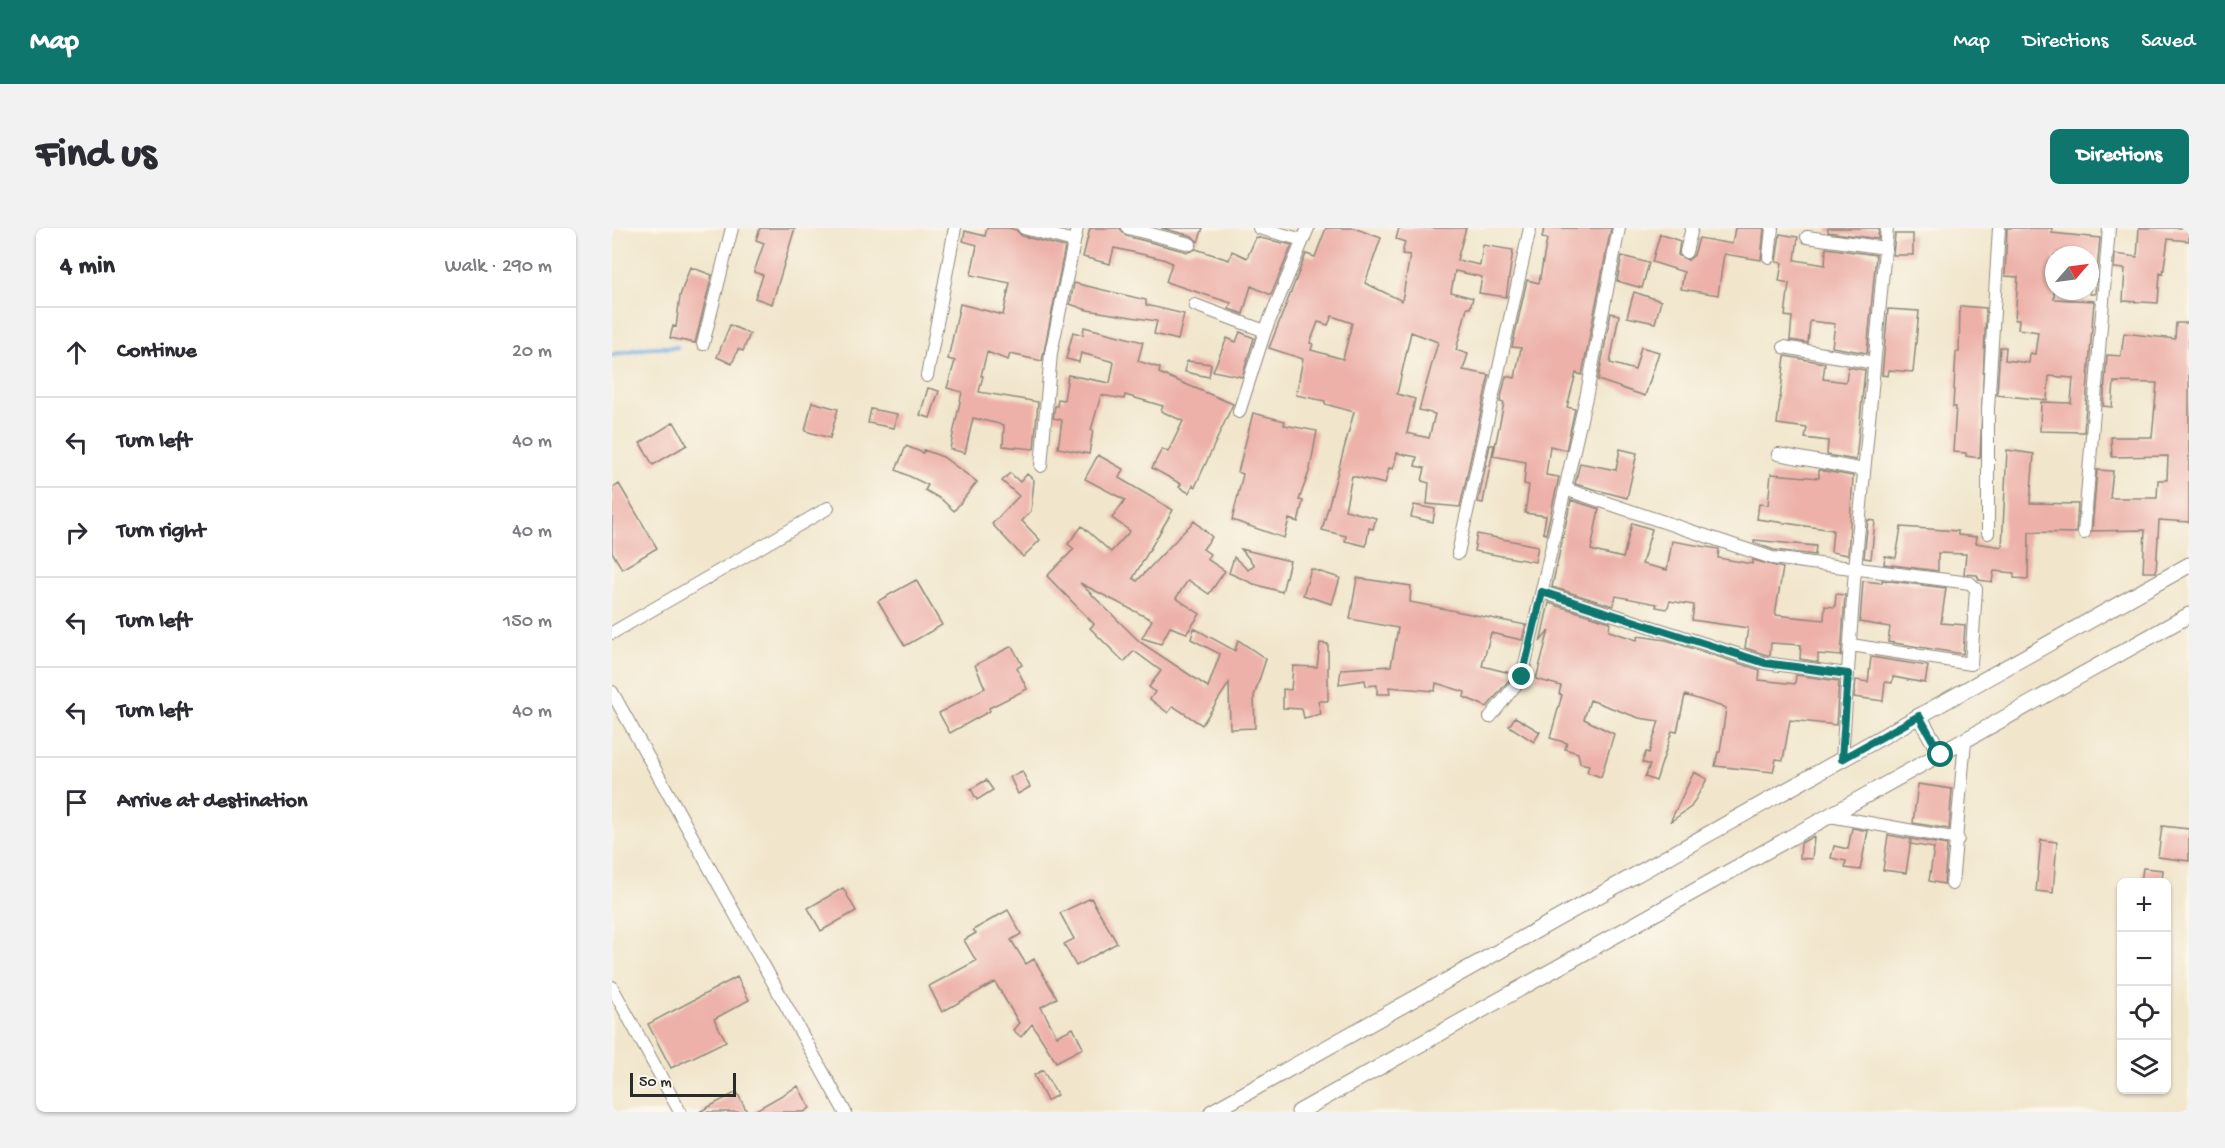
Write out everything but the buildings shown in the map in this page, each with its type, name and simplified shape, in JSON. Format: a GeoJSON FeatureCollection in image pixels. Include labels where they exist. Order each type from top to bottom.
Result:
{"type":"FeatureCollection","features":[{"type":"Feature","properties":{"kind":"street"},"geometry":{"type":"LineString","coordinates":[[703,344],[732,228]]}},
{"type":"Feature","properties":{"kind":"street"},"geometry":{"type":"LineString","coordinates":[[927,376],[955,228]]}},
{"type":"Feature","properties":{"kind":"street"},"geometry":{"type":"LineString","coordinates":[[1024,228],[1074,242]]}},
{"type":"Feature","properties":{"kind":"street"},"geometry":{"type":"LineString","coordinates":[[1041,466],[1051,352],[1077,228]]}},
{"type":"Feature","properties":{"kind":"street"},"geometry":{"type":"LineString","coordinates":[[1128,228],[1190,243]]}},
{"type":"Feature","properties":{"kind":"street"},"geometry":{"type":"LineString","coordinates":[[1239,412],[1265,331],[1306,234],[1259,228]]}},
{"type":"Feature","properties":{"kind":"street"},"geometry":{"type":"LineString","coordinates":[[1458,553],[1530,228]]}},
{"type":"Feature","properties":{"kind":"street"},"geometry":{"type":"LineString","coordinates":[[1490,717],[1522,677],[1587,393],[1619,228]]}},
{"type":"Feature","properties":{"kind":"street"},"geometry":{"type":"LineString","coordinates":[[1686,252],[1692,228]]}},
{"type":"Feature","properties":{"kind":"street"},"geometry":{"type":"LineString","coordinates":[[1769,257],[1772,228]]}},
{"type":"Feature","properties":{"kind":"street"},"geometry":{"type":"LineString","coordinates":[[1842,759],[1855,569],[1887,228]]}},
{"type":"Feature","properties":{"kind":"street"},"geometry":{"type":"LineString","coordinates":[[1988,533],[1988,409],[1999,228]]}},
{"type":"Feature","properties":{"kind":"street"},"geometry":{"type":"LineString","coordinates":[[2084,533],[2109,228]]}},
{"type":"Feature","properties":{"kind":"street"},"geometry":{"type":"LineString","coordinates":[[1807,237],[1886,248]]}},
{"type":"Feature","properties":{"kind":"street"},"geometry":{"type":"LineString","coordinates":[[1195,306],[1265,331]]}},
{"type":"Feature","properties":{"kind":"street"},"geometry":{"type":"LineString","coordinates":[[1784,348],[1874,363]]}},
{"type":"Feature","properties":{"kind":"street"},"geometry":{"type":"LineString","coordinates":[[1778,454],[1864,470]]}},
{"type":"Feature","properties":{"kind":"street"},"geometry":{"type":"LineString","coordinates":[[1565,489],[1701,532],[1751,553],[1855,569],[1970,582],[1976,589],[1971,664],[1851,645]]}},
{"type":"Feature","properties":{"kind":"street"},"geometry":{"type":"LineString","coordinates":[[612,633],[828,508]]}},
{"type":"Feature","properties":{"kind":"street"},"geometry":{"type":"LineString","coordinates":[[1212,1112],[2189,565]]}},
{"type":"Feature","properties":{"kind":"street"},"geometry":{"type":"LineString","coordinates":[[1542,592],[1765,663],[1848,674]]}},
{"type":"Feature","properties":{"kind":"street"},"geometry":{"type":"LineString","coordinates":[[1299,1112],[2189,615]]}},
{"type":"Feature","properties":{"kind":"street"},"geometry":{"type":"LineString","coordinates":[[612,692],[845,1112]]}},
{"type":"Feature","properties":{"kind":"street"},"geometry":{"type":"LineString","coordinates":[[1919,716],[1941,755]]}},
{"type":"Feature","properties":{"kind":"street"},"geometry":{"type":"LineString","coordinates":[[1952,884],[1958,839],[1965,741]]}},
{"type":"Feature","properties":{"kind":"street"},"geometry":{"type":"LineString","coordinates":[[1830,816],[1958,839]]}},
{"type":"Feature","properties":{"kind":"street"},"geometry":{"type":"LineString","coordinates":[[612,987],[680,1112]]}},
{"type":"Feature","properties":{"kind":"waterway"},"geometry":{"type":"LineString","coordinates":[[612,355],[647,348],[677,347]]}},
{"type":"Feature","properties":{"kind":"route"},"geometry":{"type":"LineString","coordinates":[[1522,677],[1542,592],[1765,663],[1848,674],[1842,759],[1919,716],[1941,755]]}}]}
